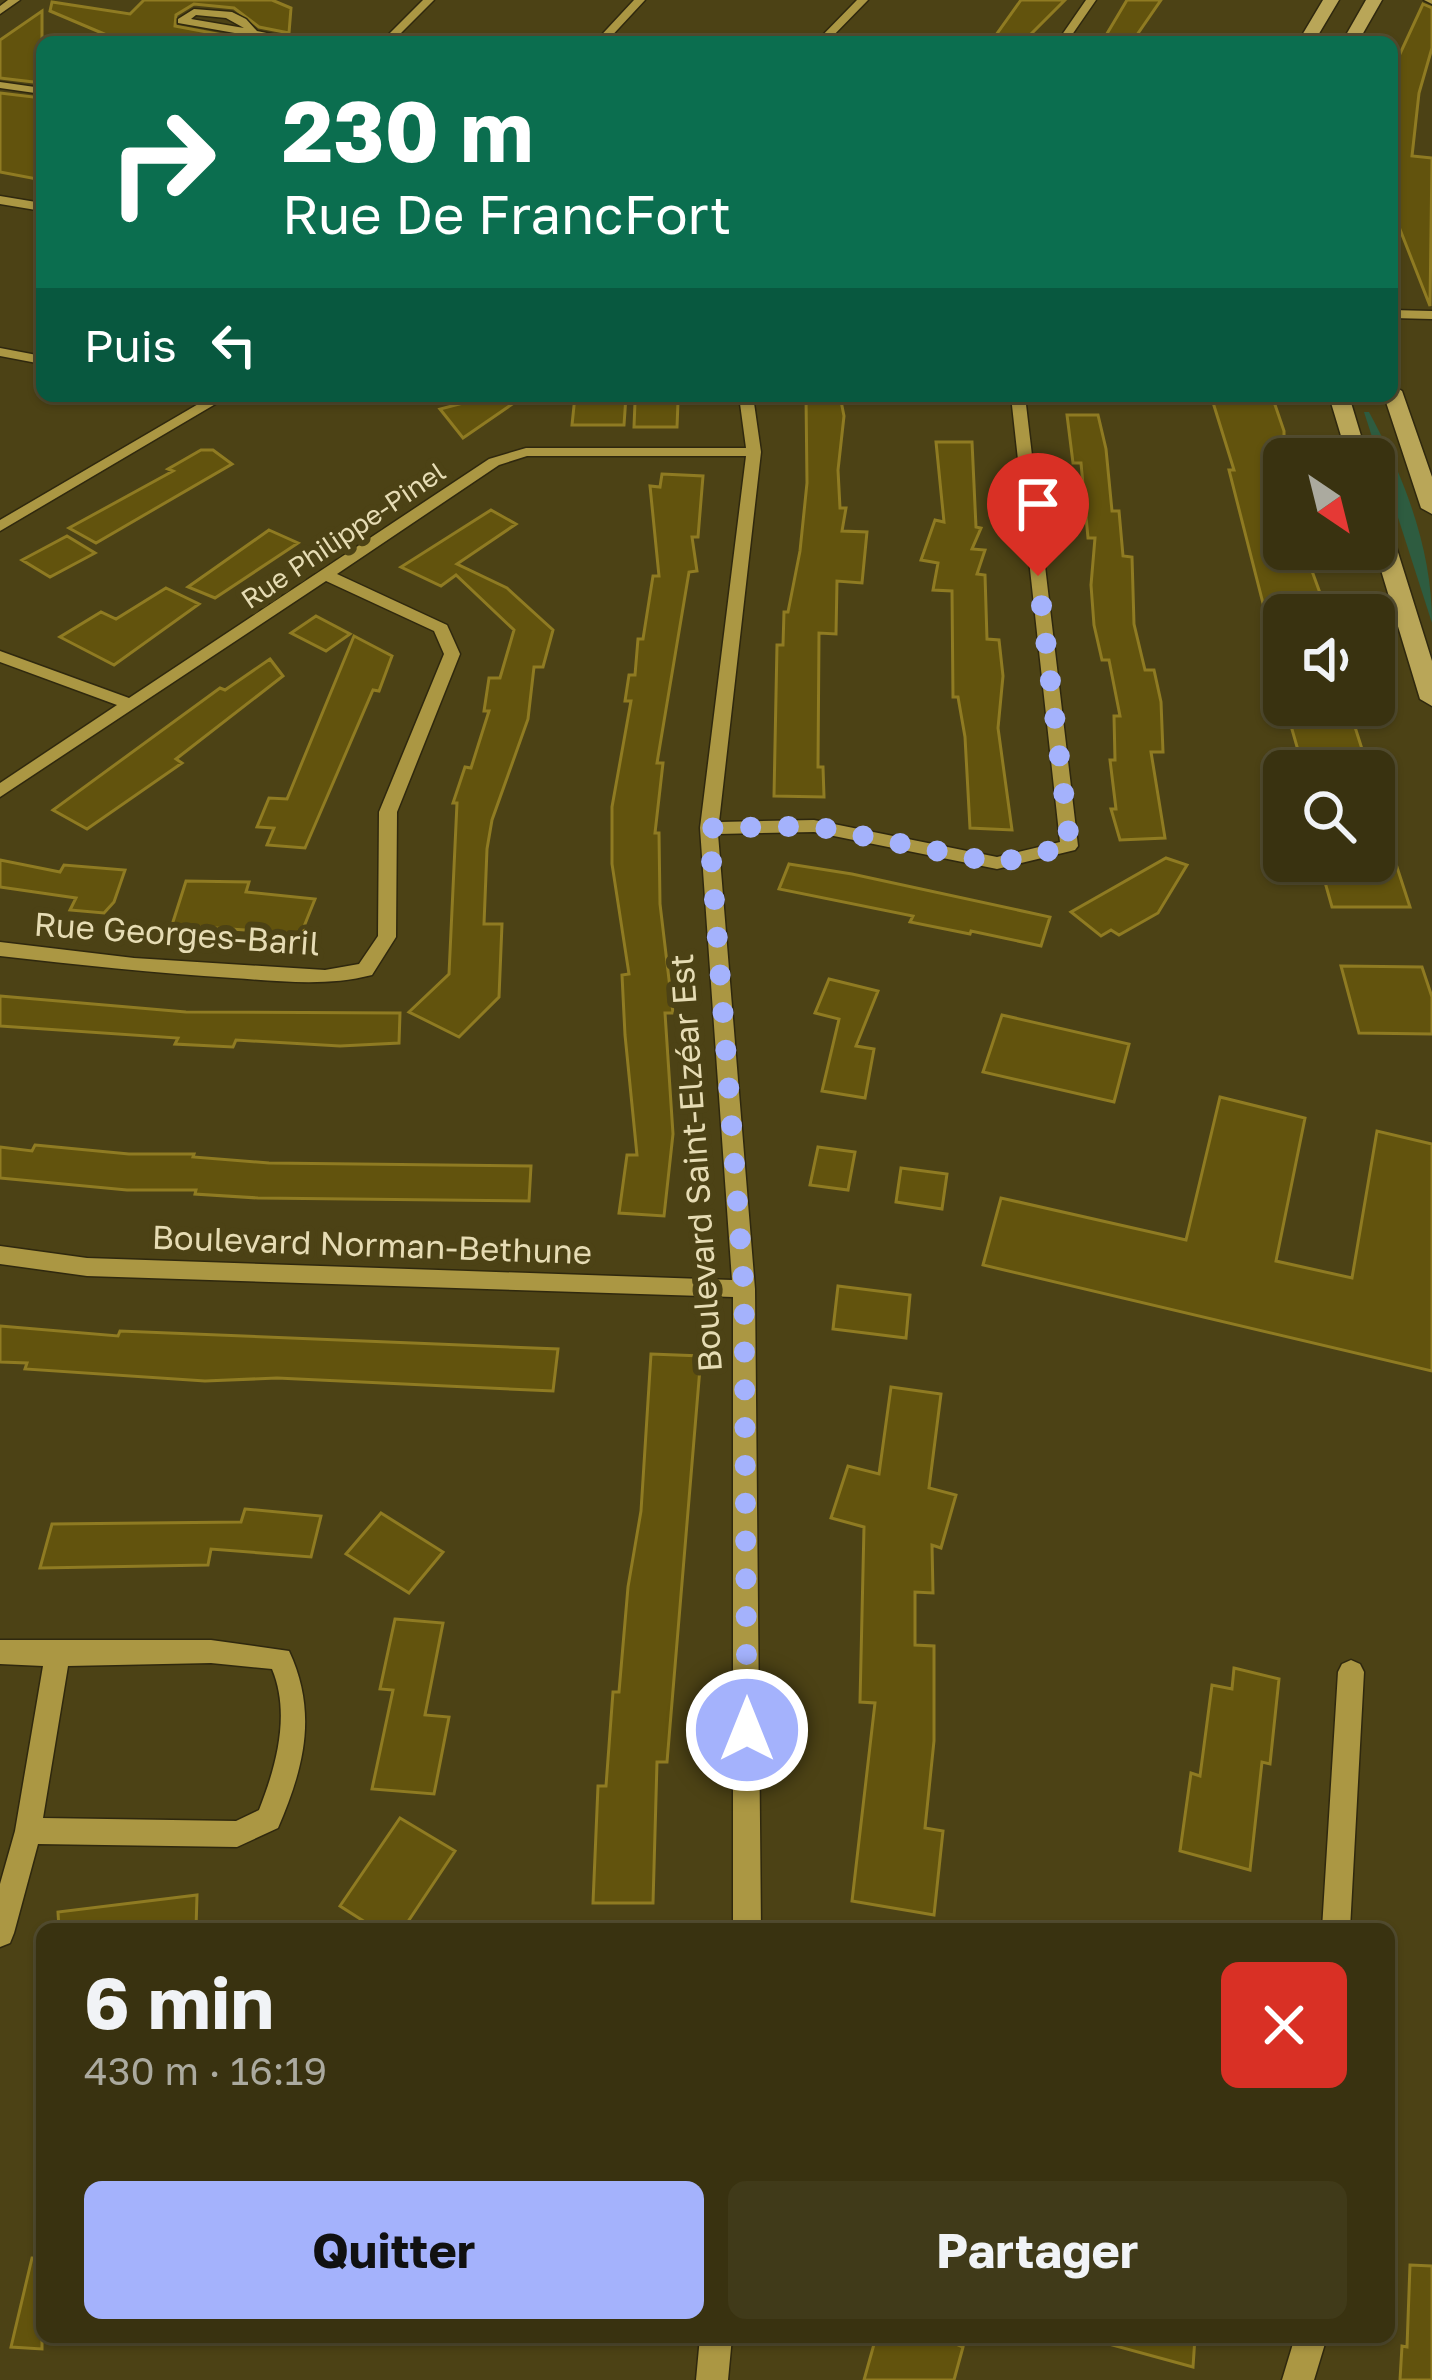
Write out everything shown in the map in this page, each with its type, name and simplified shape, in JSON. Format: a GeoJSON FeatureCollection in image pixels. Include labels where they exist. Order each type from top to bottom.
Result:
{"type":"FeatureCollection","features":[{"type":"Feature","properties":{"kind":"main road"},"geometry":{"type":"LineString","coordinates":[[1310,36],[1331,0]]}},
{"type":"Feature","properties":{"kind":"main road"},"geometry":{"type":"LineString","coordinates":[[1353,36],[1374,0]]}},
{"type":"Feature","properties":{"kind":"main road"},"geometry":{"type":"LineString","coordinates":[[1341,402],[1352,438]]}},
{"type":"Feature","properties":{"kind":"main road"},"geometry":{"type":"LineString","coordinates":[[1396,402],[1432,508]]}},
{"type":"Feature","properties":{"kind":"main road"},"geometry":{"type":"LineString","coordinates":[[1392,570],[1432,699]]}},
{"type":"Feature","properties":{"kind":"street"},"geometry":{"type":"LineString","coordinates":[[0,11],[15,0]]}},
{"type":"Feature","properties":{"kind":"street"},"geometry":{"type":"LineString","coordinates":[[392,36],[429,0]]}},
{"type":"Feature","properties":{"kind":"street"},"geometry":{"type":"LineString","coordinates":[[606,36],[640,0]]}},
{"type":"Feature","properties":{"kind":"street"},"geometry":{"type":"LineString","coordinates":[[827,36],[863,0]]}},
{"type":"Feature","properties":{"kind":"street"},"geometry":{"type":"LineString","coordinates":[[1066,36],[1090,0]]}},
{"type":"Feature","properties":{"kind":"street"},"geometry":{"type":"LineString","coordinates":[[254,34],[248,22],[230,14],[194,12],[182,21],[254,34],[267,36]]}},
{"type":"Feature","properties":{"kind":"street"},"geometry":{"type":"LineString","coordinates":[[0,85],[36,90]]}},
{"type":"Feature","properties":{"kind":"street"},"geometry":{"type":"LineString","coordinates":[[0,200],[36,206]]}},
{"type":"Feature","properties":{"kind":"street"},"geometry":{"type":"LineString","coordinates":[[1398,314],[1432,315]]}},
{"type":"Feature","properties":{"kind":"street"},"geometry":{"type":"LineString","coordinates":[[0,352],[36,359]]}},
{"type":"Feature","properties":{"kind":"street"},"geometry":{"type":"LineString","coordinates":[[0,526],[212,402]]}},
{"type":"Feature","properties":{"kind":"street","name":"Boulevard Saint-Elzéar Est"},"geometry":{"type":"LineString","coordinates":[[747,402],[754,452],[709,828],[744,1289],[747,1923]]}},
{"type":"Feature","properties":{"kind":"street"},"geometry":{"type":"LineString","coordinates":[[709,828],[814,826],[997,863],[1070,846],[1019,402]]}},
{"type":"Feature","properties":{"kind":"street","name":"Rue Philippe-Pinel"},"geometry":{"type":"LineString","coordinates":[[0,791],[494,463],[526,452],[754,452]]}},
{"type":"Feature","properties":{"kind":"street","name":"Rue Georges-Baril"},"geometry":{"type":"LineString","coordinates":[[0,949],[134,965],[325,977],[365,970],[387,937],[388,812],[452,654],[441,628],[327,575]]}},
{"type":"Feature","properties":{"kind":"street"},"geometry":{"type":"LineString","coordinates":[[0,656],[130,704]]}},
{"type":"Feature","properties":{"kind":"street","name":"Boulevard Norman-Bethune"},"geometry":{"type":"LineString","coordinates":[[0,1255],[87,1268],[744,1289]]}},
{"type":"Feature","properties":{"kind":"street"},"geometry":{"type":"LineString","coordinates":[[0,1652],[57,1657],[246,1652],[280,1659],[292,1679],[287,1778],[269,1819],[237,1834],[28,1832]]}},
{"type":"Feature","properties":{"kind":"street"},"geometry":{"type":"LineString","coordinates":[[0,1933],[28,1832],[57,1657]]}},
{"type":"Feature","properties":{"kind":"street"},"geometry":{"type":"LineString","coordinates":[[1336,1923],[1352,1672]]}},
{"type":"Feature","properties":{"kind":"street"},"geometry":{"type":"LineString","coordinates":[[712,2380],[715,2343]]}},
{"type":"Feature","properties":{"kind":"street"},"geometry":{"type":"LineString","coordinates":[[1298,2380],[1309,2343]]}},
{"type":"Feature","properties":{"kind":"green space"},"geometry":{"type":"Polygon","coordinates":[[[1364,412],[1369,412],[1382,438],[1372,438],[1364,412]]]}},
{"type":"Feature","properties":{"kind":"green space"},"geometry":{"type":"Polygon","coordinates":[[[1395,467],[1421,540],[1432,623],[1395,508],[1395,467]]]}},
{"type":"Feature","properties":{"kind":"building"},"geometry":{"type":"Polygon","coordinates":[[[144,0],[272,0],[291,8],[289,33],[259,27],[234,8],[194,4],[176,15],[175,26],[228,36],[109,36],[50,11],[52,2],[130,14],[144,0]]]}},
{"type":"Feature","properties":{"kind":"building"},"geometry":{"type":"Polygon","coordinates":[[[1021,0],[1065,0],[1029,36],[995,36],[1021,0]]]}},
{"type":"Feature","properties":{"kind":"building"},"geometry":{"type":"Polygon","coordinates":[[[1127,0],[1161,0],[1136,36],[1106,36],[1127,0]]]}},
{"type":"Feature","properties":{"kind":"building"},"geometry":{"type":"Polygon","coordinates":[[[1423,4],[1432,8],[1432,48],[1419,93],[1412,156],[1432,158],[1430,306],[1398,224],[1398,58],[1423,4]]]}},
{"type":"Feature","properties":{"kind":"building"},"geometry":{"type":"Polygon","coordinates":[[[42,11],[42,36],[36,36],[36,82],[0,78],[0,40],[42,11]]]}},
{"type":"Feature","properties":{"kind":"building"},"geometry":{"type":"Polygon","coordinates":[[[0,93],[36,97],[36,179],[0,172],[0,93]]]}},
{"type":"Feature","properties":{"kind":"building"},"geometry":{"type":"Polygon","coordinates":[[[467,402],[515,402],[463,438],[440,409],[467,402]]]}},
{"type":"Feature","properties":{"kind":"building"},"geometry":{"type":"Polygon","coordinates":[[[574,402],[626,402],[624,425],[572,425],[574,402]]]}},
{"type":"Feature","properties":{"kind":"building"},"geometry":{"type":"Polygon","coordinates":[[[635,402],[678,402],[677,427],[634,427],[635,402]]]}},
{"type":"Feature","properties":{"kind":"building"},"geometry":{"type":"Polygon","coordinates":[[[806,402],[841,402],[838,470],[840,508],[846,508],[842,531],[867,532],[862,583],[837,581],[836,634],[819,633],[818,767],[823,767],[824,797],[774,796],[777,645],[783,645],[784,612],[788,612],[800,551],[807,483],[806,402]]]}},
{"type":"Feature","properties":{"kind":"building"},"geometry":{"type":"Polygon","coordinates":[[[1213,402],[1274,402],[1284,438],[1263,438],[1263,570],[1312,570],[1320,594],[1263,594],[1263,603],[1229,470],[1234,470],[1213,402]]]}},
{"type":"Feature","properties":{"kind":"building"},"geometry":{"type":"Polygon","coordinates":[[[1067,415],[1098,415],[1112,511],[1119,511],[1123,556],[1132,557],[1134,624],[1145,670],[1154,670],[1161,702],[1163,752],[1151,752],[1165,838],[1120,840],[1111,809],[1116,809],[1110,760],[1115,760],[1114,716],[1120,716],[1109,660],[1102,660],[1094,625],[1095,538],[1088,538],[1081,463],[1073,463],[1067,415]]]}},
{"type":"Feature","properties":{"kind":"building"},"geometry":{"type":"Polygon","coordinates":[[[936,442],[972,442],[976,527],[981,528],[972,549],[985,550],[977,574],[985,575],[987,639],[999,640],[1003,676],[998,728],[1012,830],[970,828],[965,737],[958,697],[953,697],[952,591],[933,590],[938,563],[921,560],[935,520],[944,522],[936,442]]]}},
{"type":"Feature","properties":{"kind":"building"},"geometry":{"type":"Polygon","coordinates":[[[201,450],[213,450],[232,464],[96,543],[69,528],[173,471],[168,469],[201,450]]]}},
{"type":"Feature","properties":{"kind":"building"},"geometry":{"type":"Polygon","coordinates":[[[662,474],[703,476],[698,537],[692,537],[697,571],[689,572],[657,763],[663,763],[655,833],[659,833],[660,904],[673,1013],[665,1013],[673,1134],[664,1216],[619,1213],[627,1155],[637,1155],[622,975],[629,974],[612,864],[612,807],[631,701],[625,701],[629,675],[635,675],[653,576],[659,576],[650,486],[660,487],[662,474]]]}},
{"type":"Feature","properties":{"kind":"building"},"geometry":{"type":"Polygon","coordinates":[[[491,510],[516,524],[457,564],[507,588],[553,630],[543,667],[534,667],[528,719],[492,820],[487,849],[484,924],[502,924],[499,997],[459,1037],[409,1012],[449,974],[457,803],[453,803],[465,767],[471,768],[489,711],[484,711],[489,678],[500,678],[514,630],[456,575],[441,586],[401,567],[491,510]]]}},
{"type":"Feature","properties":{"kind":"building"},"geometry":{"type":"Polygon","coordinates":[[[269,530],[298,543],[215,598],[188,587],[269,530]]]}},
{"type":"Feature","properties":{"kind":"building"},"geometry":{"type":"Polygon","coordinates":[[[67,536],[95,553],[50,577],[22,560],[67,536]]]}},
{"type":"Feature","properties":{"kind":"building"},"geometry":{"type":"Polygon","coordinates":[[[166,588],[199,604],[114,665],[60,637],[101,612],[116,619],[166,588]]]}},
{"type":"Feature","properties":{"kind":"building"},"geometry":{"type":"Polygon","coordinates":[[[316,616],[350,634],[326,651],[291,633],[316,616]]]}},
{"type":"Feature","properties":{"kind":"building"},"geometry":{"type":"Polygon","coordinates":[[[354,636],[392,656],[379,691],[373,690],[305,848],[267,845],[274,828],[257,827],[269,798],[287,799],[354,636]]]}},
{"type":"Feature","properties":{"kind":"building"},"geometry":{"type":"Polygon","coordinates":[[[270,659],[283,676],[176,759],[182,763],[87,829],[53,810],[220,688],[225,690],[270,659]]]}},
{"type":"Feature","properties":{"kind":"building"},"geometry":{"type":"Polygon","coordinates":[[[1291,726],[1355,726],[1362,750],[1298,750],[1291,726]]]}},
{"type":"Feature","properties":{"kind":"building"},"geometry":{"type":"Polygon","coordinates":[[[1166,858],[1187,865],[1158,913],[1119,935],[1111,930],[1101,936],[1071,912],[1166,858]]]}},
{"type":"Feature","properties":{"kind":"building"},"geometry":{"type":"Polygon","coordinates":[[[0,860],[60,872],[64,865],[125,870],[114,902],[104,913],[70,910],[76,898],[0,887],[0,860]]]}},
{"type":"Feature","properties":{"kind":"building"},"geometry":{"type":"Polygon","coordinates":[[[1395,861],[1410,907],[1332,907],[1325,882],[1395,882],[1395,861]]]}},
{"type":"Feature","properties":{"kind":"building"},"geometry":{"type":"Polygon","coordinates":[[[789,864],[1050,917],[1041,946],[910,922],[913,916],[779,889],[789,864]]]}},
{"type":"Feature","properties":{"kind":"building"},"geometry":{"type":"Polygon","coordinates":[[[186,881],[249,882],[246,892],[315,899],[301,934],[172,925],[186,881]]]}},
{"type":"Feature","properties":{"kind":"building"},"geometry":{"type":"Polygon","coordinates":[[[1341,966],[1422,967],[1432,997],[1432,1034],[1359,1033],[1341,966]]]}},
{"type":"Feature","properties":{"kind":"building"},"geometry":{"type":"Polygon","coordinates":[[[829,979],[878,991],[856,1046],[874,1049],[865,1098],[822,1091],[839,1019],[815,1013],[829,979]]]}},
{"type":"Feature","properties":{"kind":"building"},"geometry":{"type":"Polygon","coordinates":[[[0,996],[186,1012],[400,1013],[399,1043],[340,1046],[236,1040],[233,1047],[175,1044],[178,1038],[0,1026],[0,996]]]}},
{"type":"Feature","properties":{"kind":"building"},"geometry":{"type":"Polygon","coordinates":[[[1002,1015],[1129,1044],[1114,1102],[983,1072],[1002,1015]]]}},
{"type":"Feature","properties":{"kind":"building"},"geometry":{"type":"Polygon","coordinates":[[[1220,1097],[1305,1118],[1276,1261],[1352,1278],[1377,1131],[1432,1144],[1432,1371],[983,1265],[1001,1198],[1186,1240],[1220,1097]]]}},
{"type":"Feature","properties":{"kind":"building"},"geometry":{"type":"Polygon","coordinates":[[[35,1145],[269,1163],[531,1166],[529,1201],[258,1198],[0,1178],[0,1147],[32,1151],[35,1145]]]}},
{"type":"Feature","properties":{"kind":"building"},"geometry":{"type":"Polygon","coordinates":[[[818,1147],[855,1152],[848,1190],[810,1185],[818,1147]]]}},
{"type":"Feature","properties":{"kind":"building"},"geometry":{"type":"Polygon","coordinates":[[[901,1168],[947,1174],[942,1209],[896,1202],[901,1168]]]}},
{"type":"Feature","properties":{"kind":"building"},"geometry":{"type":"Polygon","coordinates":[[[838,1286],[910,1295],[906,1338],[833,1329],[838,1286]]]}},
{"type":"Feature","properties":{"kind":"building"},"geometry":{"type":"Polygon","coordinates":[[[0,1326],[118,1336],[120,1331],[558,1349],[553,1391],[277,1378],[205,1381],[25,1369],[27,1363],[0,1362],[0,1326]]]}},
{"type":"Feature","properties":{"kind":"building"},"geometry":{"type":"Polygon","coordinates":[[[651,1354],[701,1356],[667,1762],[657,1762],[653,1903],[593,1903],[598,1786],[606,1786],[613,1692],[619,1692],[628,1587],[641,1511],[651,1354]]]}},
{"type":"Feature","properties":{"kind":"building"},"geometry":{"type":"Polygon","coordinates":[[[891,1387],[941,1394],[929,1488],[956,1495],[941,1548],[932,1545],[933,1593],[915,1592],[915,1645],[934,1646],[934,1741],[925,1828],[943,1831],[934,1915],[852,1901],[875,1703],[860,1702],[864,1527],[831,1518],[848,1466],[879,1474],[891,1387]]]}},
{"type":"Feature","properties":{"kind":"building"},"geometry":{"type":"Polygon","coordinates":[[[245,1509],[321,1516],[311,1557],[211,1549],[208,1565],[40,1568],[52,1524],[241,1522],[245,1509]]]}},
{"type":"Feature","properties":{"kind":"building"},"geometry":{"type":"Polygon","coordinates":[[[381,1513],[443,1552],[409,1593],[346,1554],[381,1513]]]}},
{"type":"Feature","properties":{"kind":"building"},"geometry":{"type":"Polygon","coordinates":[[[395,1619],[443,1623],[425,1715],[449,1717],[434,1794],[372,1789],[393,1690],[380,1689],[395,1619]]]}},
{"type":"Feature","properties":{"kind":"building"},"geometry":{"type":"Polygon","coordinates":[[[1234,1668],[1279,1679],[1270,1764],[1262,1762],[1250,1870],[1180,1851],[1191,1773],[1200,1776],[1212,1685],[1232,1689],[1234,1668]]]}},
{"type":"Feature","properties":{"kind":"building"},"geometry":{"type":"Polygon","coordinates":[[[400,1818],[455,1851],[407,1923],[367,1923],[340,1906],[400,1818]]]}},
{"type":"Feature","properties":{"kind":"building"},"geometry":{"type":"Polygon","coordinates":[[[197,1895],[196,1923],[59,1923],[58,1912],[197,1895]]]}},
{"type":"Feature","properties":{"kind":"building"},"geometry":{"type":"Polygon","coordinates":[[[32,2258],[36,2258],[36,2343],[42,2343],[42,2349],[11,2347],[32,2258]]]}},
{"type":"Feature","properties":{"kind":"building"},"geometry":{"type":"Polygon","coordinates":[[[1410,2265],[1432,2266],[1432,2380],[1400,2380],[1402,2346],[1407,2347],[1410,2265]]]}},
{"type":"Feature","properties":{"kind":"building"},"geometry":{"type":"Polygon","coordinates":[[[874,2343],[963,2347],[954,2380],[864,2380],[874,2343]]]}},
{"type":"Feature","properties":{"kind":"building"},"geometry":{"type":"Polygon","coordinates":[[[1195,2343],[1193,2367],[1112,2345],[1195,2343]]]}},
{"type":"Feature","properties":{"kind":"route"},"geometry":{"type":"LineString","coordinates":[[747,1730],[744,1289],[709,828],[814,826],[997,863],[1070,846],[1038,576]]}}]}
